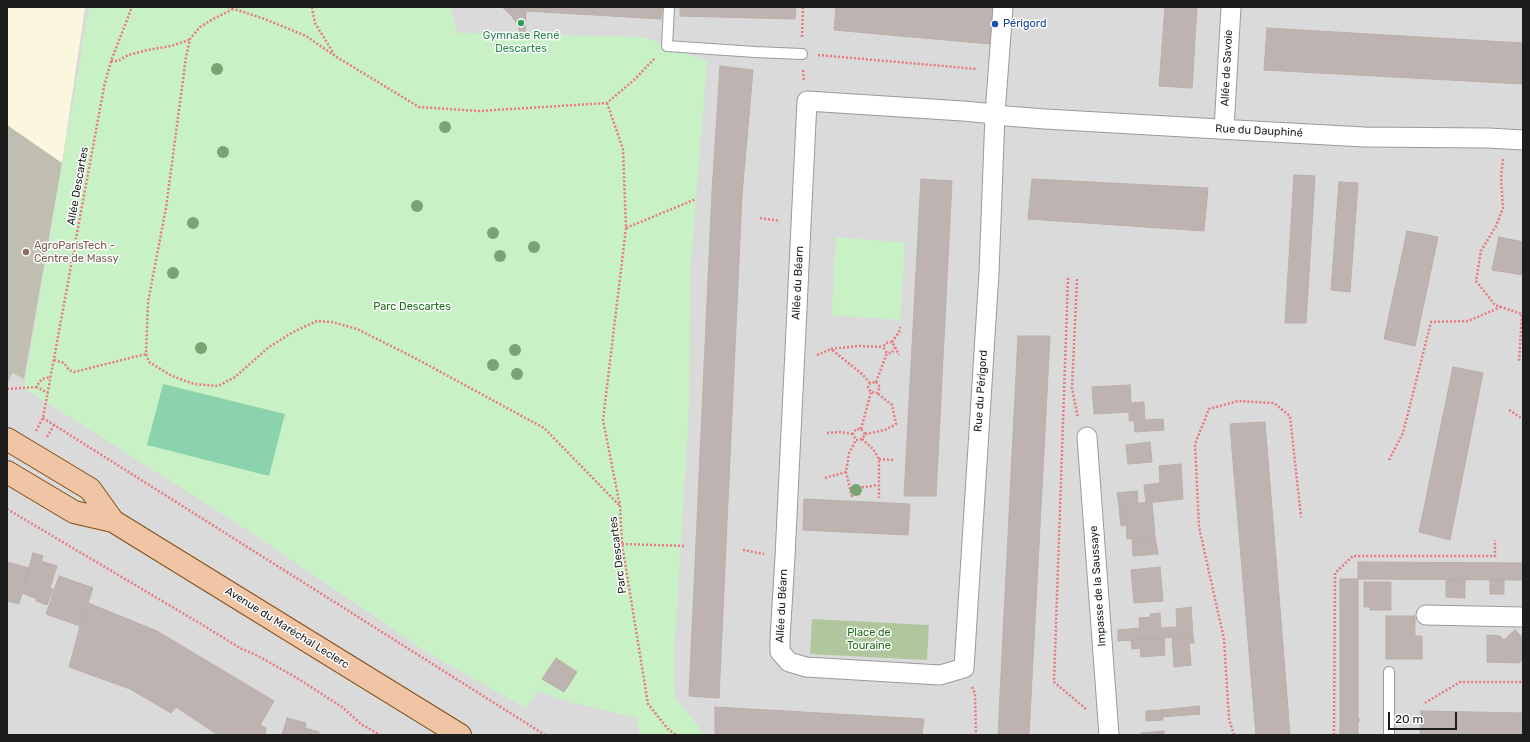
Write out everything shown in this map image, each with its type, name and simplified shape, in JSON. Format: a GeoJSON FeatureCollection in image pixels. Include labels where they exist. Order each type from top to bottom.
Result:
{"type":"FeatureCollection","features":[{"type":"Feature","properties":{"kind":"main road","name":"Avenue du Maréchal Leclerc"},"geometry":{"type":"LineString","coordinates":[[7,439],[90,489],[113,521]]}},
{"type":"Feature","properties":{"kind":"main road","name":"Avenue du Maréchal Leclerc"},"geometry":{"type":"LineString","coordinates":[[7,472],[74,512],[113,521],[458,734]]}},
{"type":"Feature","properties":{"kind":"street","name":"Rue du Périgord"},"geometry":{"type":"LineString","coordinates":[[964,668],[989,273],[997,70],[1003,7]]}},
{"type":"Feature","properties":{"kind":"street","name":"Allée de Savoie"},"geometry":{"type":"LineString","coordinates":[[1224,129],[1231,7]]}},
{"type":"Feature","properties":{"kind":"street","name":"Allée du Béarn"},"geometry":{"type":"LineString","coordinates":[[964,668],[940,675],[806,667],[789,662],[780,652],[807,101],[995,114]]}},
{"type":"Feature","properties":{"kind":"street","name":"Rue du Dauphiné"},"geometry":{"type":"LineString","coordinates":[[995,114],[1052,119],[1364,137],[1515,139]]}},
{"type":"Feature","properties":{"kind":"street","name":"Impasse de la Saussaye"},"geometry":{"type":"LineString","coordinates":[[1087,437],[1109,735]]}},
{"type":"Feature","properties":{"kind":"street"},"geometry":{"type":"LineString","coordinates":[[1426,615],[1523,617]]}},
{"type":"Feature","properties":{"kind":"lane"},"geometry":{"type":"LineString","coordinates":[[669,7],[667,46],[802,54]]}},
{"type":"Feature","properties":{"kind":"lane"},"geometry":{"type":"LineString","coordinates":[[1389,672],[1389,735]]}},
{"type":"Feature","properties":{"kind":"path","name":"Allée Descartes"},"geometry":{"type":"LineString","coordinates":[[34,434],[43,418],[104,87],[111,61],[132,7]]}},
{"type":"Feature","properties":{"kind":"path"},"geometry":{"type":"LineString","coordinates":[[228,7],[306,36],[335,56],[419,107],[479,111],[607,103],[635,79],[667,46]]}},
{"type":"Feature","properties":{"kind":"path"},"geometry":{"type":"LineString","coordinates":[[312,7],[315,23],[335,56]]}},
{"type":"Feature","properties":{"kind":"path"},"geometry":{"type":"LineString","coordinates":[[233,9],[200,27],[190,40],[186,57],[166,208],[148,302],[146,354],[149,362],[172,376],[194,384],[218,386],[234,376],[269,347],[293,332],[317,321],[332,322],[357,329],[413,357],[544,428],[620,506]]}},
{"type":"Feature","properties":{"kind":"path"},"geometry":{"type":"LineString","coordinates":[[111,61],[118,61],[128,55],[171,46],[190,40]]}},
{"type":"Feature","properties":{"kind":"path"},"geometry":{"type":"LineString","coordinates":[[802,54],[997,70]]}},
{"type":"Feature","properties":{"kind":"path","name":"Parc Descartes"},"geometry":{"type":"LineString","coordinates":[[607,103],[623,149],[626,228],[603,420],[620,506],[622,544],[648,704],[668,729],[676,735]]}},
{"type":"Feature","properties":{"kind":"path"},"geometry":{"type":"LineString","coordinates":[[1515,139],[1501,177],[1503,208],[1496,226],[1481,251],[1476,281],[1495,305],[1522,314],[1519,361]]}},
{"type":"Feature","properties":{"kind":"path"},"geometry":{"type":"LineString","coordinates":[[626,228],[696,199]]}},
{"type":"Feature","properties":{"kind":"path"},"geometry":{"type":"LineString","coordinates":[[1068,278],[1054,682],[1088,711]]}},
{"type":"Feature","properties":{"kind":"path"},"geometry":{"type":"LineString","coordinates":[[1077,279],[1072,388],[1079,424],[1087,437]]}},
{"type":"Feature","properties":{"kind":"path"},"geometry":{"type":"LineString","coordinates":[[1389,460],[1403,433],[1431,322],[1468,320],[1502,307]]}},
{"type":"Feature","properties":{"kind":"path"},"geometry":{"type":"LineString","coordinates":[[892,342],[900,328]]}},
{"type":"Feature","properties":{"kind":"path"},"geometry":{"type":"LineString","coordinates":[[883,347],[886,342],[892,342]]}},
{"type":"Feature","properties":{"kind":"path"},"geometry":{"type":"LineString","coordinates":[[892,342],[899,355]]}},
{"type":"Feature","properties":{"kind":"path"},"geometry":{"type":"LineString","coordinates":[[870,383],[862,374],[831,349],[858,346],[883,347]]}},
{"type":"Feature","properties":{"kind":"path"},"geometry":{"type":"LineString","coordinates":[[883,347],[887,353]]}},
{"type":"Feature","properties":{"kind":"path"},"geometry":{"type":"LineString","coordinates":[[887,353],[892,353],[895,348]]}},
{"type":"Feature","properties":{"kind":"path"},"geometry":{"type":"LineString","coordinates":[[876,382],[887,353]]}},
{"type":"Feature","properties":{"kind":"path"},"geometry":{"type":"LineString","coordinates":[[54,360],[64,363],[69,370],[74,372],[146,354]]}},
{"type":"Feature","properties":{"kind":"path"},"geometry":{"type":"LineString","coordinates":[[36,387],[42,379],[51,377]]}},
{"type":"Feature","properties":{"kind":"path"},"geometry":{"type":"LineString","coordinates":[[870,383],[876,382]]}},
{"type":"Feature","properties":{"kind":"path"},"geometry":{"type":"LineString","coordinates":[[876,382],[880,387],[877,393]]}},
{"type":"Feature","properties":{"kind":"path"},"geometry":{"type":"LineString","coordinates":[[861,429],[871,392],[868,387],[870,383]]}},
{"type":"Feature","properties":{"kind":"path"},"geometry":{"type":"LineString","coordinates":[[7,389],[36,387],[48,393]]}},
{"type":"Feature","properties":{"kind":"path"},"geometry":{"type":"LineString","coordinates":[[865,434],[885,430],[896,424],[892,405],[877,393],[871,392]]}},
{"type":"Feature","properties":{"kind":"path"},"geometry":{"type":"LineString","coordinates":[[1234,735],[1230,719],[1224,639],[1199,528],[1195,444],[1209,409],[1238,401],[1274,402],[1290,416],[1301,517]]}},
{"type":"Feature","properties":{"kind":"path"},"geometry":{"type":"LineString","coordinates":[[1509,410],[1523,419]]}},
{"type":"Feature","properties":{"kind":"path"},"geometry":{"type":"LineString","coordinates":[[43,418],[544,735]]}},
{"type":"Feature","properties":{"kind":"path"},"geometry":{"type":"LineString","coordinates":[[853,434],[856,429],[861,429]]}},
{"type":"Feature","properties":{"kind":"path"},"geometry":{"type":"LineString","coordinates":[[861,429],[865,434]]}},
{"type":"Feature","properties":{"kind":"path"},"geometry":{"type":"LineString","coordinates":[[827,433],[840,432],[853,434]]}},
{"type":"Feature","properties":{"kind":"path"},"geometry":{"type":"LineString","coordinates":[[853,434],[856,440]]}},
{"type":"Feature","properties":{"kind":"path"},"geometry":{"type":"LineString","coordinates":[[862,440],[865,434]]}},
{"type":"Feature","properties":{"kind":"path"},"geometry":{"type":"LineString","coordinates":[[856,440],[862,440],[873,449],[879,459],[879,498]]}},
{"type":"Feature","properties":{"kind":"path"},"geometry":{"type":"LineString","coordinates":[[852,497],[846,472],[849,453],[856,440]]}},
{"type":"Feature","properties":{"kind":"path"},"geometry":{"type":"LineString","coordinates":[[879,459],[894,460]]}},
{"type":"Feature","properties":{"kind":"path"},"geometry":{"type":"LineString","coordinates":[[825,478],[846,472]]}},
{"type":"Feature","properties":{"kind":"path"},"geometry":{"type":"LineString","coordinates":[[850,488],[878,485]]}},
{"type":"Feature","properties":{"kind":"path"},"geometry":{"type":"LineString","coordinates":[[7,509],[240,648],[258,656],[297,678],[342,707],[361,724],[380,735]]}},
{"type":"Feature","properties":{"kind":"path"},"geometry":{"type":"LineString","coordinates":[[1334,735],[1335,573],[1353,556],[1495,556],[1495,540]]}},
{"type":"Feature","properties":{"kind":"path"},"geometry":{"type":"LineString","coordinates":[[622,544],[686,546]]}},
{"type":"Feature","properties":{"kind":"path"},"geometry":{"type":"LineString","coordinates":[[964,668],[975,693],[976,735]]}},
{"type":"Feature","properties":{"kind":"path"},"geometry":{"type":"LineString","coordinates":[[1425,703],[1460,682],[1523,682]]}},
{"type":"Feature","properties":{"kind":"shaded area"},"geometry":{"type":"Polygon","coordinates":[[[7,7],[1523,7],[1523,735],[7,735],[7,383],[25,353],[7,7]]]}},
{"type":"Feature","properties":{"kind":"shaded area","name":"AgroParisTech - Centre de Massy"},"geometry":{"type":"Polygon","coordinates":[[[7,7],[85,7],[62,163],[26,352],[7,342],[7,7]]]}},
{"type":"Feature","properties":{"kind":"shaded area"},"geometry":{"type":"Polygon","coordinates":[[[845,112],[964,121],[959,174],[841,164],[845,112]]]}},
{"type":"Feature","properties":{"kind":"shaded area"},"geometry":{"type":"Polygon","coordinates":[[[7,125],[62,163],[24,379],[13,373],[7,383],[7,125]]]}},
{"type":"Feature","properties":{"kind":"shaded area"},"geometry":{"type":"Polygon","coordinates":[[[1217,184],[1250,184],[1282,188],[1277,301],[1209,300],[1217,184]]]}},
{"type":"Feature","properties":{"kind":"shaded area"},"geometry":{"type":"Polygon","coordinates":[[[1017,242],[1192,252],[1189,317],[1013,308],[1017,242]]]}},
{"type":"Feature","properties":{"kind":"shaded area"},"geometry":{"type":"Polygon","coordinates":[[[810,550],[952,557],[953,619],[787,613],[790,579],[808,568],[810,550]]]}},
{"type":"Feature","properties":{"kind":"shaded area"},"geometry":{"type":"Polygon","coordinates":[[[781,674],[928,682],[927,702],[780,694],[781,674]]]}},
{"type":"Feature","properties":{"kind":"shaded area"},"geometry":{"type":"Polygon","coordinates":[[[1401,708],[1421,711],[1420,735],[1401,735],[1401,708]]]}},
{"type":"Feature","properties":{"kind":"green space","name":"Parc Descartes"},"geometry":{"type":"Polygon","coordinates":[[[89,7],[450,7],[457,33],[643,37],[707,61],[690,272],[689,407],[674,656],[675,697],[705,735],[639,735],[638,718],[573,703],[538,691],[526,708],[428,653],[249,531],[24,388],[89,7]]]}},
{"type":"Feature","properties":{"kind":"green space"},"geometry":{"type":"Polygon","coordinates":[[[836,237],[905,243],[900,320],[832,315],[836,237]]]}},
{"type":"Feature","properties":{"kind":"green space"},"geometry":{"type":"Polygon","coordinates":[[[163,384],[285,414],[269,476],[147,445],[163,384]]]}},
{"type":"Feature","properties":{"kind":"green space","name":"Place de Touraine"},"geometry":{"type":"Polygon","coordinates":[[[812,619],[929,625],[927,660],[810,654],[812,619]]]}},
{"type":"Feature","properties":{"kind":"building","name":"Gymnase René Descartes"},"geometry":{"type":"Polygon","coordinates":[[[502,7],[662,7],[661,19],[526,11],[525,33],[521,35],[512,16],[502,7]]]}},
{"type":"Feature","properties":{"kind":"building"},"geometry":{"type":"Polygon","coordinates":[[[680,7],[796,7],[795,19],[680,16],[680,7]]]}},
{"type":"Feature","properties":{"kind":"building"},"geometry":{"type":"Polygon","coordinates":[[[836,7],[992,7],[990,44],[834,30],[836,7]]]}},
{"type":"Feature","properties":{"kind":"building"},"geometry":{"type":"Polygon","coordinates":[[[1165,7],[1197,7],[1192,88],[1159,86],[1165,7]]]}},
{"type":"Feature","properties":{"kind":"building"},"geometry":{"type":"Polygon","coordinates":[[[1267,28],[1523,43],[1523,84],[1264,70],[1267,28]]]}},
{"type":"Feature","properties":{"kind":"building"},"geometry":{"type":"Polygon","coordinates":[[[720,66],[753,70],[742,195],[719,698],[689,696],[712,192],[720,66]]]}},
{"type":"Feature","properties":{"kind":"building"},"geometry":{"type":"Polygon","coordinates":[[[1294,175],[1315,176],[1306,323],[1285,323],[1294,175]]]}},
{"type":"Feature","properties":{"kind":"building"},"geometry":{"type":"Polygon","coordinates":[[[921,179],[952,181],[936,496],[904,496],[921,179]]]}},
{"type":"Feature","properties":{"kind":"building"},"geometry":{"type":"Polygon","coordinates":[[[1032,179],[1208,188],[1204,231],[1028,219],[1032,179]]]}},
{"type":"Feature","properties":{"kind":"building"},"geometry":{"type":"Polygon","coordinates":[[[1339,182],[1358,183],[1350,292],[1331,290],[1339,182]]]}},
{"type":"Feature","properties":{"kind":"building"},"geometry":{"type":"Polygon","coordinates":[[[1407,231],[1438,237],[1415,346],[1384,339],[1407,231]]]}},
{"type":"Feature","properties":{"kind":"building"},"geometry":{"type":"Polygon","coordinates":[[[1499,237],[1523,242],[1523,275],[1492,270],[1499,237]]]}},
{"type":"Feature","properties":{"kind":"building"},"geometry":{"type":"Polygon","coordinates":[[[1018,336],[1050,336],[1029,735],[998,735],[1018,336]]]}},
{"type":"Feature","properties":{"kind":"building"},"geometry":{"type":"Polygon","coordinates":[[[1453,367],[1483,373],[1450,540],[1419,532],[1453,367]]]}},
{"type":"Feature","properties":{"kind":"building"},"geometry":{"type":"Polygon","coordinates":[[[1130,385],[1131,403],[1144,402],[1145,420],[1163,419],[1164,430],[1135,432],[1134,421],[1129,421],[1129,412],[1094,414],[1092,387],[1130,385]]]}},
{"type":"Feature","properties":{"kind":"building"},"geometry":{"type":"Polygon","coordinates":[[[1265,422],[1290,735],[1256,735],[1232,450],[1230,424],[1265,422]]]}},
{"type":"Feature","properties":{"kind":"building"},"geometry":{"type":"Polygon","coordinates":[[[1150,442],[1152,462],[1128,464],[1126,445],[1150,442]]]}},
{"type":"Feature","properties":{"kind":"building"},"geometry":{"type":"Polygon","coordinates":[[[1181,464],[1183,499],[1146,503],[1144,485],[1160,483],[1159,466],[1181,464]]]}},
{"type":"Feature","properties":{"kind":"building"},"geometry":{"type":"Polygon","coordinates":[[[1137,491],[1138,503],[1119,505],[1117,493],[1137,491]]]}},
{"type":"Feature","properties":{"kind":"building"},"geometry":{"type":"Polygon","coordinates":[[[804,499],[910,504],[908,535],[803,530],[804,499]]]}},
{"type":"Feature","properties":{"kind":"building"},"geometry":{"type":"Polygon","coordinates":[[[1152,502],[1155,537],[1127,539],[1126,517],[1120,517],[1119,505],[1152,502]]]}},
{"type":"Feature","properties":{"kind":"building"},"geometry":{"type":"Polygon","coordinates":[[[1120,517],[1126,517],[1126,525],[1121,526],[1120,517]]]}},
{"type":"Feature","properties":{"kind":"building"},"geometry":{"type":"Polygon","coordinates":[[[1155,537],[1158,554],[1133,556],[1132,539],[1155,537]]]}},
{"type":"Feature","properties":{"kind":"building"},"geometry":{"type":"Polygon","coordinates":[[[33,553],[43,556],[41,561],[57,566],[50,588],[53,589],[47,605],[22,593],[33,553]]]}},
{"type":"Feature","properties":{"kind":"building"},"geometry":{"type":"Polygon","coordinates":[[[7,562],[29,568],[19,604],[7,601],[7,562]]]}},
{"type":"Feature","properties":{"kind":"building"},"geometry":{"type":"Polygon","coordinates":[[[1358,562],[1523,563],[1523,580],[1358,579],[1358,562]]]}},
{"type":"Feature","properties":{"kind":"building"},"geometry":{"type":"Polygon","coordinates":[[[1160,567],[1163,601],[1134,603],[1131,570],[1160,567]]]}},
{"type":"Feature","properties":{"kind":"building"},"geometry":{"type":"Polygon","coordinates":[[[59,576],[93,588],[80,626],[46,614],[59,576]]]}},
{"type":"Feature","properties":{"kind":"building"},"geometry":{"type":"Polygon","coordinates":[[[1340,579],[1358,579],[1358,718],[1360,720],[1358,722],[1358,735],[1340,735],[1340,579]]]}},
{"type":"Feature","properties":{"kind":"building"},"geometry":{"type":"Polygon","coordinates":[[[1446,580],[1465,580],[1465,598],[1446,597],[1446,580]]]}},
{"type":"Feature","properties":{"kind":"building"},"geometry":{"type":"Polygon","coordinates":[[[1490,580],[1504,580],[1504,594],[1490,594],[1490,580]]]}},
{"type":"Feature","properties":{"kind":"building"},"geometry":{"type":"Polygon","coordinates":[[[1364,582],[1391,582],[1391,610],[1370,610],[1370,607],[1364,607],[1364,582]]]}},
{"type":"Feature","properties":{"kind":"building"},"geometry":{"type":"Polygon","coordinates":[[[88,603],[157,631],[274,701],[260,725],[266,728],[265,735],[218,735],[176,707],[171,713],[130,689],[69,667],[88,603]]]}},
{"type":"Feature","properties":{"kind":"building"},"geometry":{"type":"Polygon","coordinates":[[[1191,607],[1193,636],[1118,641],[1118,630],[1140,628],[1139,618],[1151,617],[1150,614],[1160,613],[1161,628],[1177,627],[1176,609],[1191,607]]]}},
{"type":"Feature","properties":{"kind":"building"},"geometry":{"type":"Polygon","coordinates":[[[1386,616],[1415,616],[1415,636],[1422,636],[1422,659],[1386,659],[1386,616]]]}},
{"type":"Feature","properties":{"kind":"building"},"geometry":{"type":"Polygon","coordinates":[[[1515,630],[1523,638],[1523,659],[1519,663],[1487,662],[1487,635],[1500,636],[1504,640],[1515,630]]]}},
{"type":"Feature","properties":{"kind":"building"},"geometry":{"type":"Polygon","coordinates":[[[1193,636],[1194,643],[1189,643],[1191,665],[1174,667],[1172,637],[1193,636]]]}},
{"type":"Feature","properties":{"kind":"building"},"geometry":{"type":"Polygon","coordinates":[[[1164,638],[1165,655],[1141,657],[1140,648],[1132,649],[1131,640],[1164,638]]]}},
{"type":"Feature","properties":{"kind":"building"},"geometry":{"type":"Polygon","coordinates":[[[556,658],[577,672],[564,692],[542,679],[556,658]]]}},
{"type":"Feature","properties":{"kind":"building"},"geometry":{"type":"Polygon","coordinates":[[[1199,706],[1200,714],[1162,717],[1162,710],[1199,706]]]}},
{"type":"Feature","properties":{"kind":"building"},"geometry":{"type":"Polygon","coordinates":[[[715,707],[924,719],[922,735],[715,735],[715,707]]]}},
{"type":"Feature","properties":{"kind":"building"},"geometry":{"type":"Polygon","coordinates":[[[1162,710],[1163,720],[1146,721],[1146,711],[1162,710]]]}},
{"type":"Feature","properties":{"kind":"building"},"geometry":{"type":"Polygon","coordinates":[[[1421,711],[1523,713],[1523,735],[1420,735],[1421,711]]]}},
{"type":"Feature","properties":{"kind":"building"},"geometry":{"type":"Polygon","coordinates":[[[287,718],[306,723],[305,728],[319,732],[319,734],[322,735],[282,735],[287,718]]]}},
{"type":"Feature","properties":{"kind":"building"},"geometry":{"type":"Polygon","coordinates":[[[1164,731],[1164,735],[1141,735],[1141,733],[1164,731]]]}},
{"type":"Feature","properties":{"kind":"place","name":"Gymnase René Descartes"},"geometry":{"type":"Point","coordinates":[521,23]}},
{"type":"Feature","properties":{"kind":"place","name":"Périgord"},"geometry":{"type":"Point","coordinates":[995,24]}},
{"type":"Feature","properties":{"kind":"place","name":"AgroParisTech - Centre de Massy"},"geometry":{"type":"Point","coordinates":[26,252]}}]}
